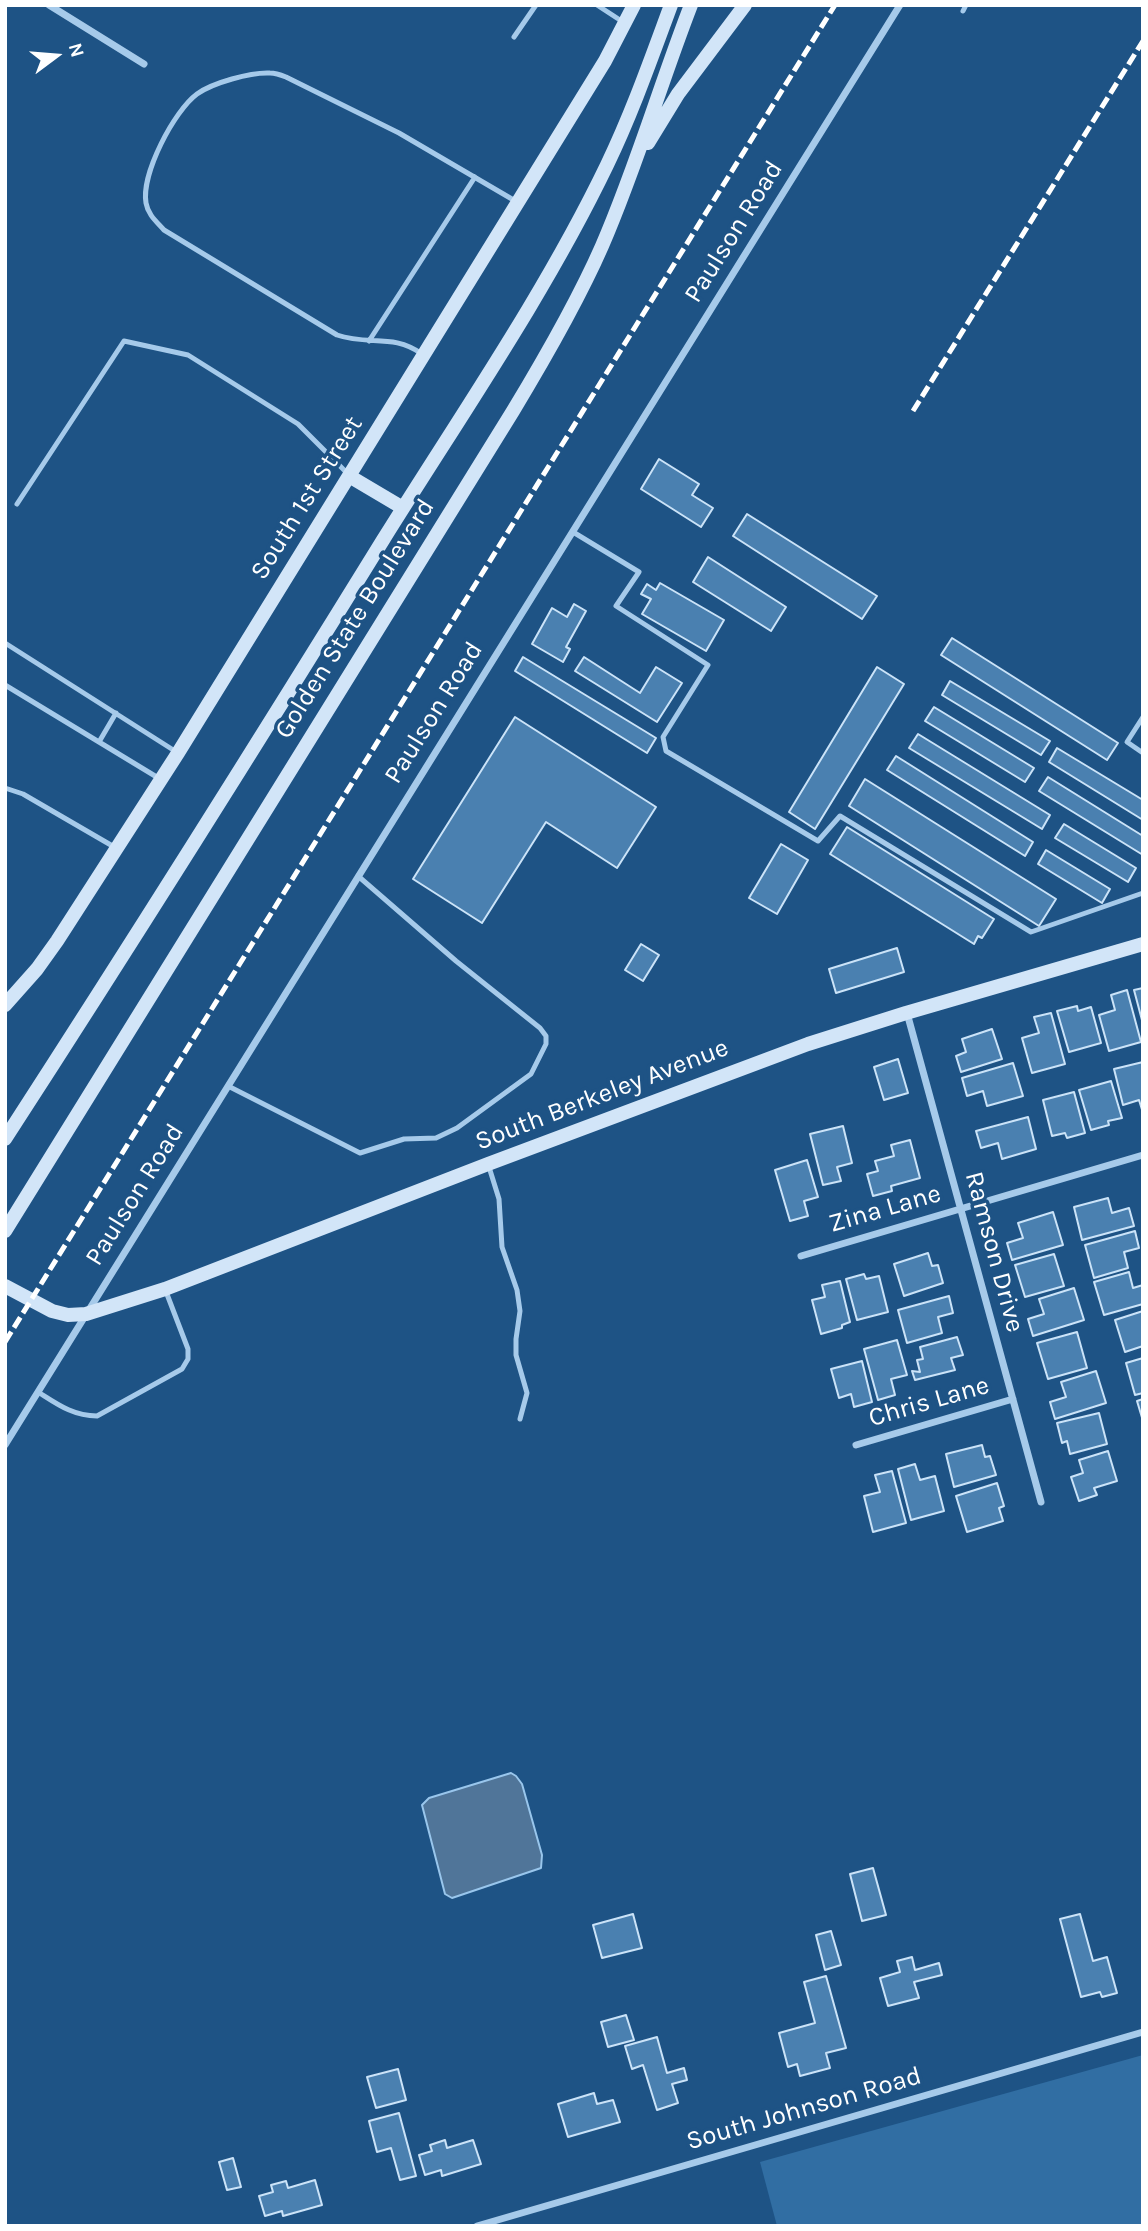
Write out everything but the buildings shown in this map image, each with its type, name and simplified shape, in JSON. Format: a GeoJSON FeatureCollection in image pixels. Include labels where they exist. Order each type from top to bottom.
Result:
{"type":"FeatureCollection","features":[{"type":"Feature","properties":{"kind":"main road","name":"South 1st Street"},"geometry":{"type":"LineString","coordinates":[[5,1005],[48,956],[178,753],[635,5]]}},
{"type":"Feature","properties":{"kind":"main road","name":"Golden State Boulevard"},"geometry":{"type":"LineString","coordinates":[[7,1134],[80,1026],[539,288],[588,202],[626,122],[671,5]]}},
{"type":"Feature","properties":{"kind":"main road","name":"Golden State Boulevard"},"geometry":{"type":"LineString","coordinates":[[5,1231],[513,411],[553,342],[588,276],[632,172],[691,5]]}},
{"type":"Feature","properties":{"kind":"main road"},"geometry":{"type":"LineString","coordinates":[[632,172],[678,94],[744,5]]}},
{"type":"Feature","properties":{"kind":"main road"},"geometry":{"type":"LineString","coordinates":[[349,476],[403,508]]}},
{"type":"Feature","properties":{"kind":"main road","name":"South Berkeley Avenue"},"geometry":{"type":"LineString","coordinates":[[86,1314],[164,1289],[808,1044],[1143,944]]}},
{"type":"Feature","properties":{"kind":"main road"},"geometry":{"type":"LineString","coordinates":[[5,1286],[52,1311],[68,1315],[86,1314]]}},
{"type":"Feature","properties":{"kind":"street"},"geometry":{"type":"LineString","coordinates":[[49,5],[144,64]]}},
{"type":"Feature","properties":{"kind":"street"},"geometry":{"type":"LineString","coordinates":[[64,14],[69,5]]}},
{"type":"Feature","properties":{"kind":"street","name":"Paulson Road"},"geometry":{"type":"LineString","coordinates":[[5,1444],[900,5]]}},
{"type":"Feature","properties":{"kind":"street","name":"Ramson Drive"},"geometry":{"type":"LineString","coordinates":[[906,1013],[1041,1502]]}},
{"type":"Feature","properties":{"kind":"street","name":"Zina Lane"},"geometry":{"type":"LineString","coordinates":[[801,1256],[1143,1155]]}},
{"type":"Feature","properties":{"kind":"street","name":"Chris Lane"},"geometry":{"type":"LineString","coordinates":[[856,1445],[1013,1399]]}},
{"type":"Feature","properties":{"kind":"street","name":"South Johnson Road"},"geometry":{"type":"LineString","coordinates":[[477,2226],[1143,2032]]}},
{"type":"Feature","properties":{"kind":"lane"},"geometry":{"type":"LineString","coordinates":[[514,37],[536,5]]}},
{"type":"Feature","properties":{"kind":"lane"},"geometry":{"type":"LineString","coordinates":[[597,5],[625,24]]}},
{"type":"Feature","properties":{"kind":"lane"},"geometry":{"type":"LineString","coordinates":[[423,355],[405,343],[353,341],[337,335],[164,230],[151,215],[146,202],[147,177],[155,154],[182,109],[197,94],[216,83],[269,73],[286,77],[363,114],[517,202]]}},
{"type":"Feature","properties":{"kind":"lane"},"geometry":{"type":"LineString","coordinates":[[369,341],[475,177]]}},
{"type":"Feature","properties":{"kind":"lane"},"geometry":{"type":"LineString","coordinates":[[17,504],[124,341],[188,355],[298,424],[349,476]]}},
{"type":"Feature","properties":{"kind":"lane"},"geometry":{"type":"LineString","coordinates":[[572,532],[639,572],[616,606],[708,664],[663,737],[666,751],[818,841],[840,816],[1031,932],[1143,893]]}},
{"type":"Feature","properties":{"kind":"lane"},"geometry":{"type":"LineString","coordinates":[[5,643],[178,753]]}},
{"type":"Feature","properties":{"kind":"lane"},"geometry":{"type":"LineString","coordinates":[[5,685],[160,779]]}},
{"type":"Feature","properties":{"kind":"lane"},"geometry":{"type":"LineString","coordinates":[[99,742],[116,713]]}},
{"type":"Feature","properties":{"kind":"lane"},"geometry":{"type":"LineString","coordinates":[[1143,716],[1127,743],[1143,753]]}},
{"type":"Feature","properties":{"kind":"lane"},"geometry":{"type":"LineString","coordinates":[[5,788],[23,794],[117,849]]}},
{"type":"Feature","properties":{"kind":"lane"},"geometry":{"type":"LineString","coordinates":[[228,1086],[360,1153],[404,1139],[436,1139],[457,1128],[531,1074],[547,1044],[540,1028],[456,961],[358,876]]}},
{"type":"Feature","properties":{"kind":"lane"},"geometry":{"type":"LineString","coordinates":[[488,1164],[499,1199],[502,1247],[517,1290],[520,1311],[516,1355],[527,1393],[520,1419]]}},
{"type":"Feature","properties":{"kind":"lane"},"geometry":{"type":"LineString","coordinates":[[38,1392],[69,1411],[85,1416],[97,1416],[182,1369],[188,1359],[188,1349],[164,1289]]}},
{"type":"Feature","properties":{"kind":"shaded area"},"geometry":{"type":"Polygon","coordinates":[[[511,1773],[522,1784],[542,1855],[541,1868],[452,1898],[445,1894],[422,1805],[429,1798],[511,1773]]]}},
{"type":"Feature","properties":{"kind":"shaded area"},"geometry":{"type":"Polygon","coordinates":[[[1143,2055],[1143,2226],[777,2226],[760,2162],[1143,2055]]]}},
{"type":"Feature","properties":{"kind":"railway"},"geometry":{"type":"LineString","coordinates":[[5,1342],[835,5]]}},
{"type":"Feature","properties":{"kind":"railway"},"geometry":{"type":"LineString","coordinates":[[913,411],[1143,41]]}}]}
